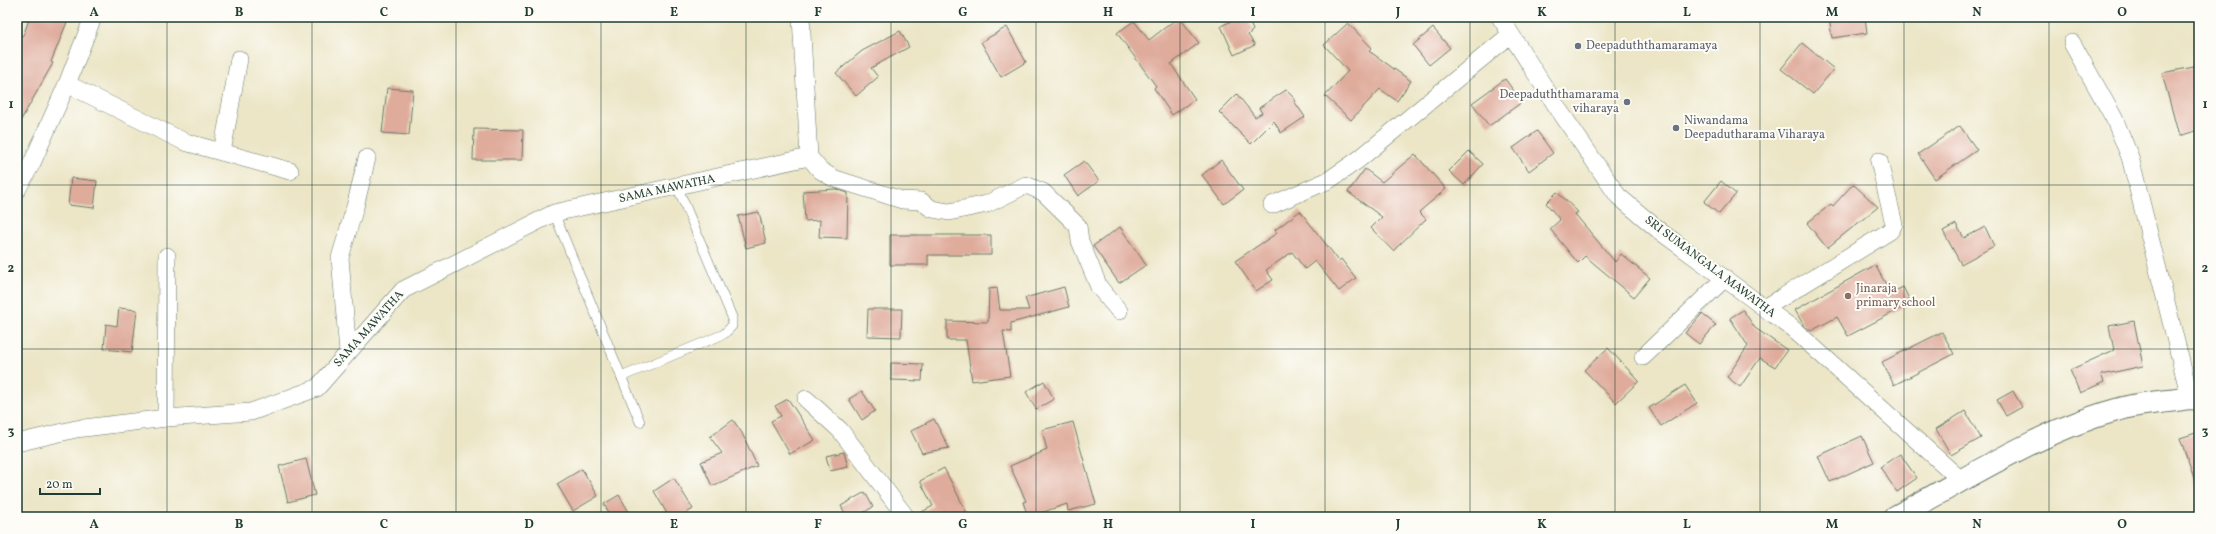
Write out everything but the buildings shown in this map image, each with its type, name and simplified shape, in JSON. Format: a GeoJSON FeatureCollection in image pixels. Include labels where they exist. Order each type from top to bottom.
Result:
{"type":"FeatureCollection","features":[{"type":"Feature","properties":{"kind":"street"},"geometry":{"type":"LineString","coordinates":[[18,184],[32,163],[67,84],[92,17]]}},
{"type":"Feature","properties":{"kind":"street"},"geometry":{"type":"LineString","coordinates":[[801,17],[809,158],[820,170],[833,178],[902,200],[921,201],[932,209],[949,212],[987,204],[1026,185],[1043,192],[1078,226],[1080,241],[1099,287],[1119,311]]}},
{"type":"Feature","properties":{"kind":"street","name":"SRI SUMANGALA MAWATHA"},"geometry":{"type":"LineString","coordinates":[[1500,17],[1510,35],[1618,196],[1661,232],[1792,328],[1962,481]]}},
{"type":"Feature","properties":{"kind":"street"},"geometry":{"type":"LineString","coordinates":[[1272,205],[1335,176],[1358,160],[1510,35]]}},
{"type":"Feature","properties":{"kind":"street"},"geometry":{"type":"LineString","coordinates":[[1895,517],[2023,446],[2092,418],[2125,407],[2194,398],[2130,158],[2114,118],[2072,43]]}},
{"type":"Feature","properties":{"kind":"street"},"geometry":{"type":"LineString","coordinates":[[222,152],[239,59]]}},
{"type":"Feature","properties":{"kind":"street"},"geometry":{"type":"LineString","coordinates":[[67,84],[185,142],[290,171]]}},
{"type":"Feature","properties":{"kind":"street"},"geometry":{"type":"LineString","coordinates":[[348,352],[340,258],[367,158]]}},
{"type":"Feature","properties":{"kind":"street","name":"SAMA MAWATHA"},"geometry":{"type":"LineString","coordinates":[[17,443],[76,429],[166,418],[251,412],[317,388],[403,290],[554,214],[809,158]]}},
{"type":"Feature","properties":{"kind":"street"},"geometry":{"type":"LineString","coordinates":[[1765,308],[1885,236],[1890,231],[1894,224],[1879,161]]}},
{"type":"Feature","properties":{"kind":"street"},"geometry":{"type":"LineString","coordinates":[[166,418],[167,256]]}},
{"type":"Feature","properties":{"kind":"street"},"geometry":{"type":"LineString","coordinates":[[1643,357],[1725,278]]}},
{"type":"Feature","properties":{"kind":"street"},"geometry":{"type":"LineString","coordinates":[[806,399],[840,430],[906,517]]}},
{"type":"Feature","properties":{"kind":"lane"},"geometry":{"type":"LineString","coordinates":[[621,377],[724,334],[732,326],[732,317],[677,186]]}},
{"type":"Feature","properties":{"kind":"lane"},"geometry":{"type":"LineString","coordinates":[[554,214],[640,422]]}},
{"type":"Feature","properties":{"kind":"place","name":"Deepaduththamaramaya"},"geometry":{"type":"Point","coordinates":[1578,46]}},
{"type":"Feature","properties":{"kind":"place","name":"Deepaduththamarama viharaya"},"geometry":{"type":"Point","coordinates":[1627,102]}},
{"type":"Feature","properties":{"kind":"place","name":"Niwandama Deepadutharama Viharaya"},"geometry":{"type":"Point","coordinates":[1676,128]}},
{"type":"Feature","properties":{"kind":"place","name":"Jinaraja primary school"},"geometry":{"type":"Point","coordinates":[1848,296]}}]}
